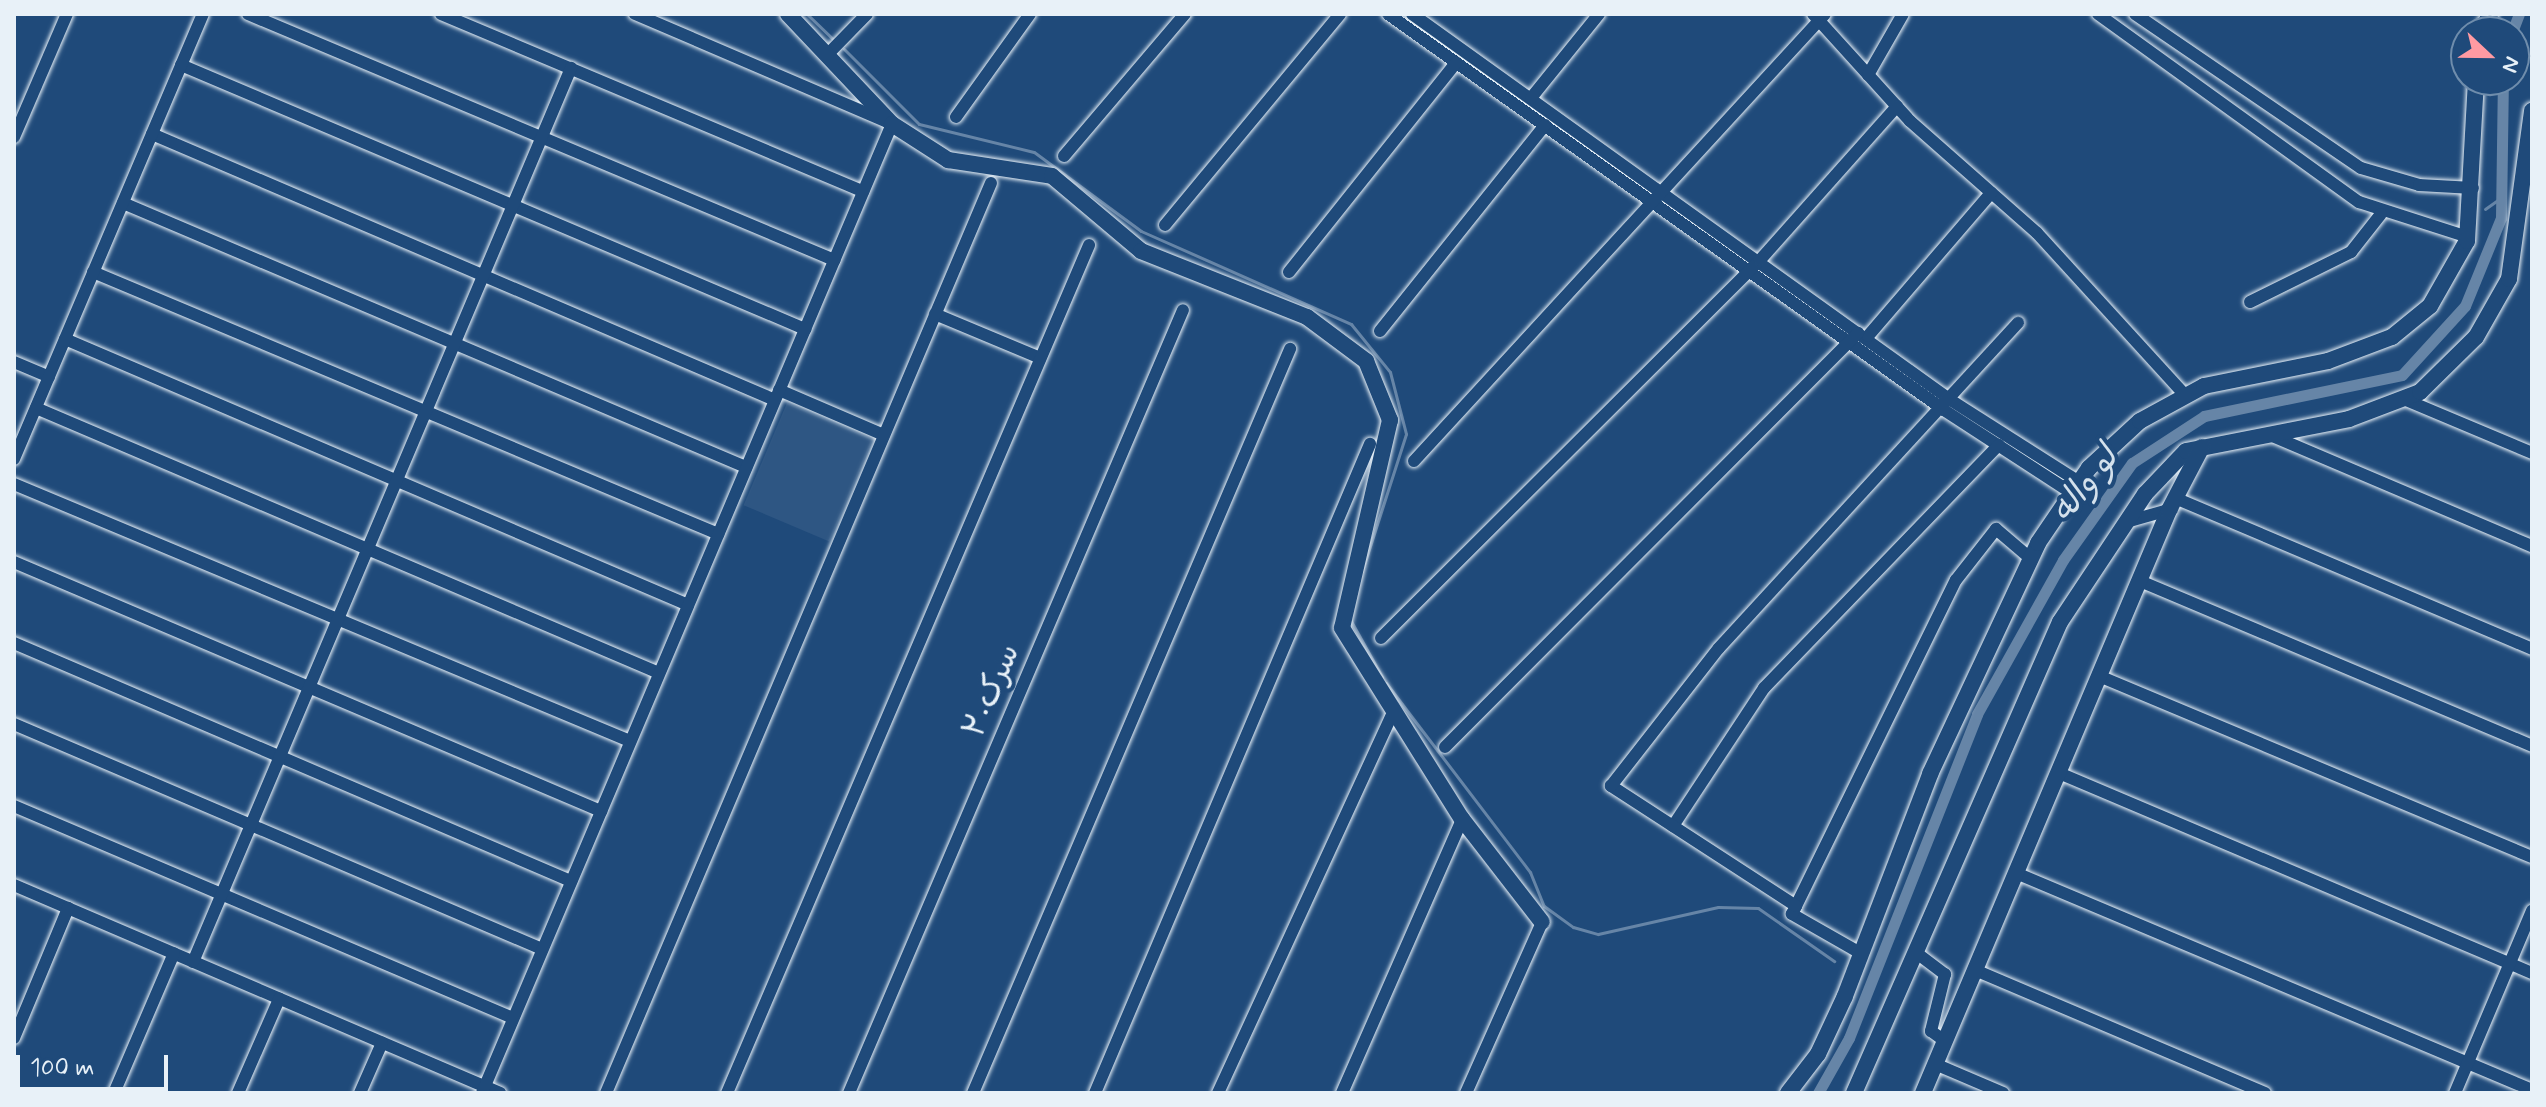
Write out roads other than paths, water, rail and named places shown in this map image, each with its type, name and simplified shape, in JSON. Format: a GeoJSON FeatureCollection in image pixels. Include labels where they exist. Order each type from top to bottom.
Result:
{"type":"FeatureCollection","features":[{"type":"Feature","properties":{"kind":"street"},"geometry":{"type":"LineString","coordinates":[[14,137],[67,14]]}},
{"type":"Feature","properties":{"kind":"street"},"geometry":{"type":"LineString","coordinates":[[14,459],[203,14]]}},
{"type":"Feature","properties":{"kind":"street"},"geometry":{"type":"LineString","coordinates":[[248,14],[834,260]]}},
{"type":"Feature","properties":{"kind":"street"},"geometry":{"type":"LineString","coordinates":[[441,14],[863,191]]}},
{"type":"Feature","properties":{"kind":"street"},"geometry":{"type":"LineString","coordinates":[[635,14],[892,124],[948,160],[1052,176],[1141,251],[1307,317],[1366,361],[1390,420],[1342,628],[1462,819],[1542,922],[1466,1093]]}},
{"type":"Feature","properties":{"kind":"street"},"geometry":{"type":"LineString","coordinates":[[788,14],[892,124]]}},
{"type":"Feature","properties":{"kind":"street"},"geometry":{"type":"LineString","coordinates":[[827,55],[867,14]]}},
{"type":"Feature","properties":{"kind":"street"},"geometry":{"type":"LineString","coordinates":[[956,117],[1030,14]]}},
{"type":"Feature","properties":{"kind":"street"},"geometry":{"type":"LineString","coordinates":[[1064,156],[1185,14]]}},
{"type":"Feature","properties":{"kind":"street"},"geometry":{"type":"LineString","coordinates":[[1165,225],[1340,14]]}},
{"type":"Feature","properties":{"kind":"street"},"geometry":{"type":"LineString","coordinates":[[1388,14],[1545,125],[1760,260],[1999,445],[2076,488]]}},
{"type":"Feature","properties":{"kind":"street"},"geometry":{"type":"LineString","coordinates":[[1412,14],[1531,98],[1749,269],[1860,335]]}},
{"type":"Feature","properties":{"kind":"street"},"geometry":{"type":"LineString","coordinates":[[1531,98],[1599,14]]}},
{"type":"Feature","properties":{"kind":"street"},"geometry":{"type":"LineString","coordinates":[[1868,75],[1903,14]]}},
{"type":"Feature","properties":{"kind":"street"},"geometry":{"type":"LineString","coordinates":[[2098,14],[2381,214],[2468,237]]}},
{"type":"Feature","properties":{"kind":"street"},"geometry":{"type":"LineString","coordinates":[[2135,14],[2361,168],[2419,185],[2473,188]]}},
{"type":"Feature","properties":{"kind":"street"},"geometry":{"type":"LineString","coordinates":[[1414,461],[1819,16],[1897,106],[1991,193],[2186,396]]}},
{"type":"Feature","properties":{"kind":"street"},"geometry":{"type":"LineString","coordinates":[[1289,272],[1456,63]]}},
{"type":"Feature","properties":{"kind":"street"},"geometry":{"type":"LineString","coordinates":[[181,65],[805,329]]}},
{"type":"Feature","properties":{"kind":"street"},"geometry":{"type":"LineString","coordinates":[[193,962],[571,68]]}},
{"type":"Feature","properties":{"kind":"street"},"geometry":{"type":"LineString","coordinates":[[1788,1093],[1818,1054],[1862,954],[1930,774],[2030,558],[2076,488],[2140,421],[2186,396],[2392,337],[2430,306],[2468,237],[2476,96]]}},
{"type":"Feature","properties":{"kind":"street"},"geometry":{"type":"LineString","coordinates":[[1381,638],[1760,260],[1897,106]]}},
{"type":"Feature","properties":{"kind":"street"},"geometry":{"type":"LineString","coordinates":[[1854,1093],[1918,954],[2060,622],[2126,522],[2186,451],[2263,432],[2349,419],[2406,400],[2476,337],[2509,279],[2528,189],[2532,111]]}},
{"type":"Feature","properties":{"kind":"street"},"geometry":{"type":"LineString","coordinates":[[483,1090],[892,124]]}},
{"type":"Feature","properties":{"kind":"street"},"geometry":{"type":"LineString","coordinates":[[1380,331],[1545,125]]}},
{"type":"Feature","properties":{"kind":"street"},"geometry":{"type":"LineString","coordinates":[[152,134],[484,276],[884,435]]}},
{"type":"Feature","properties":{"kind":"street"},"geometry":{"type":"LineString","coordinates":[[606,1093],[991,183]]}},
{"type":"Feature","properties":{"kind":"street"},"geometry":{"type":"LineString","coordinates":[[1445,747],[1860,335],[1991,193]]}},
{"type":"Feature","properties":{"kind":"street"},"geometry":{"type":"LineString","coordinates":[[123,203],[746,467]]}},
{"type":"Feature","properties":{"kind":"street"},"geometry":{"type":"LineString","coordinates":[[2250,302],[2351,252],[2381,214]]}},
{"type":"Feature","properties":{"kind":"street"},"geometry":{"type":"LineString","coordinates":[[727,1093],[1089,245]]}},
{"type":"Feature","properties":{"kind":"street"},"geometry":{"type":"LineString","coordinates":[[93,272],[718,534]]}},
{"type":"Feature","properties":{"kind":"street","name":"سرک۲۰"},"geometry":{"type":"LineString","coordinates":[[849,1093],[1183,310]]}},
{"type":"Feature","properties":{"kind":"street"},"geometry":{"type":"LineString","coordinates":[[935,314],[1040,358]]}},
{"type":"Feature","properties":{"kind":"street"},"geometry":{"type":"LineString","coordinates":[[1796,906],[1611,786],[1719,648],[1948,406],[2018,323]]}},
{"type":"Feature","properties":{"kind":"street"},"geometry":{"type":"LineString","coordinates":[[65,339],[688,605]]}},
{"type":"Feature","properties":{"kind":"street"},"geometry":{"type":"LineString","coordinates":[[973,1093],[1290,349]]}},
{"type":"Feature","properties":{"kind":"street"},"geometry":{"type":"LineString","coordinates":[[14,362],[49,377]]}},
{"type":"Feature","properties":{"kind":"street"},"geometry":{"type":"LineString","coordinates":[[2406,400],[2532,453]]}},
{"type":"Feature","properties":{"kind":"street"},"geometry":{"type":"LineString","coordinates":[[1948,406],[2076,488]]}},
{"type":"Feature","properties":{"kind":"street"},"geometry":{"type":"LineString","coordinates":[[36,408],[659,673]]}},
{"type":"Feature","properties":{"kind":"street"},"geometry":{"type":"LineString","coordinates":[[2263,432],[2532,546]]}},
{"type":"Feature","properties":{"kind":"street"},"geometry":{"type":"LineString","coordinates":[[1095,1093],[1370,444]]}},
{"type":"Feature","properties":{"kind":"street"},"geometry":{"type":"LineString","coordinates":[[1673,826],[1764,688],[1999,445]]}},
{"type":"Feature","properties":{"kind":"street"},"geometry":{"type":"LineString","coordinates":[[1923,1093],[2140,581],[2202,447]]}},
{"type":"Feature","properties":{"kind":"street"},"geometry":{"type":"LineString","coordinates":[[14,484],[630,741]]}},
{"type":"Feature","properties":{"kind":"street"},"geometry":{"type":"LineString","coordinates":[[2126,522],[2176,504],[2532,649]]}},
{"type":"Feature","properties":{"kind":"street"},"geometry":{"type":"LineString","coordinates":[[1862,954],[1792,914],[1956,580],[1996,529],[2030,558]]}},
{"type":"Feature","properties":{"kind":"street"},"geometry":{"type":"LineString","coordinates":[[14,562],[601,811]]}},
{"type":"Feature","properties":{"kind":"street"},"geometry":{"type":"LineString","coordinates":[[2140,581],[2532,746]]}},
{"type":"Feature","properties":{"kind":"street"},"geometry":{"type":"LineString","coordinates":[[14,643],[571,881]]}},
{"type":"Feature","properties":{"kind":"street"},"geometry":{"type":"LineString","coordinates":[[2099,676],[2532,857]]}},
{"type":"Feature","properties":{"kind":"street"},"geometry":{"type":"LineString","coordinates":[[1218,1093],[1394,710]]}},
{"type":"Feature","properties":{"kind":"street"},"geometry":{"type":"LineString","coordinates":[[14,724],[542,949]]}},
{"type":"Feature","properties":{"kind":"street"},"geometry":{"type":"LineString","coordinates":[[2059,773],[2532,973]]}},
{"type":"Feature","properties":{"kind":"street"},"geometry":{"type":"LineString","coordinates":[[14,806],[513,1018]]}},
{"type":"Feature","properties":{"kind":"street"},"geometry":{"type":"LineString","coordinates":[[1342,1093],[1462,819]]}},
{"type":"Feature","properties":{"kind":"street"},"geometry":{"type":"LineString","coordinates":[[2016,873],[2532,1090]]}},
{"type":"Feature","properties":{"kind":"street"},"geometry":{"type":"LineString","coordinates":[[14,885],[382,1043],[483,1090],[500,1093]]}},
{"type":"Feature","properties":{"kind":"street"},"geometry":{"type":"LineString","coordinates":[[14,1038],[68,908]]}},
{"type":"Feature","properties":{"kind":"street"},"geometry":{"type":"LineString","coordinates":[[2455,1093],[2532,911]]}},
{"type":"Feature","properties":{"kind":"street"},"geometry":{"type":"LineString","coordinates":[[114,1093],[174,953]]}},
{"type":"Feature","properties":{"kind":"street"},"geometry":{"type":"LineString","coordinates":[[1918,954],[1945,974],[1931,1031],[1945,1041]]}},
{"type":"Feature","properties":{"kind":"street"},"geometry":{"type":"LineString","coordinates":[[1975,970],[2265,1093]]}},
{"type":"Feature","properties":{"kind":"street"},"geometry":{"type":"LineString","coordinates":[[238,1093],[279,999]]}},
{"type":"Feature","properties":{"kind":"street"},"geometry":{"type":"LineString","coordinates":[[360,1093],[382,1043]]}},
{"type":"Feature","properties":{"kind":"street"},"geometry":{"type":"LineString","coordinates":[[1935,1064],[2003,1093]]}},
{"type":"Feature","properties":{"kind":"waterway"},"geometry":{"type":"LineString","coordinates":[[807,14],[832,38]]}},
{"type":"Feature","properties":{"kind":"waterway"},"geometry":{"type":"LineString","coordinates":[[844,49],[919,124],[1034,152],[1141,231],[1351,324],[1390,372],[1406,434],[1362,571]]}},
{"type":"Feature","properties":{"kind":"waterway","name":"لو واله"},"geometry":{"type":"LineString","coordinates":[[1818,1093],[1849,1038],[1977,714],[2063,560],[2132,463],[2204,416],[2402,375],[2465,306],[2501,218],[2503,96]]}},
{"type":"Feature","properties":{"kind":"waterway"},"geometry":{"type":"LineString","coordinates":[[2485,209],[2501,198]]}},
{"type":"Feature","properties":{"kind":"waterway"},"geometry":{"type":"LineString","coordinates":[[1351,621],[1382,677]]}},
{"type":"Feature","properties":{"kind":"waterway"},"geometry":{"type":"LineString","coordinates":[[1386,683],[1530,872],[1544,906],[1573,927],[1598,934],[1718,907],[1758,908],[1834,961]]}}]}
